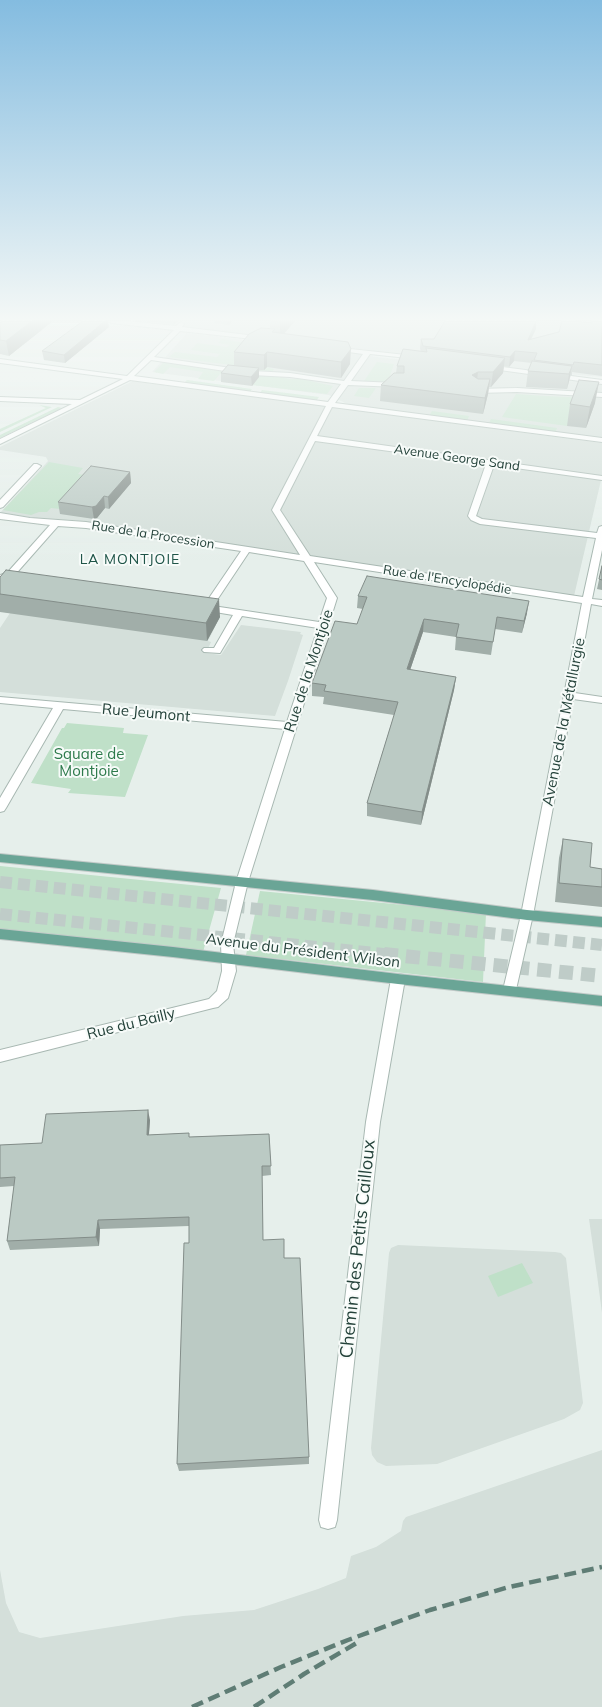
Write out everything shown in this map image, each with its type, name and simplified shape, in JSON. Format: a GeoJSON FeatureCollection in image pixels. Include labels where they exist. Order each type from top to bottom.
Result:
{"type":"FeatureCollection","features":[{"type":"Feature","properties":{"kind":"main road"},"geometry":{"type":"LineString","coordinates":[[0,858],[373,895],[527,915],[602,922]]}},
{"type":"Feature","properties":{"kind":"main road","name":"Avenue du Président Wilson"},"geometry":{"type":"LineString","coordinates":[[0,934],[200,955],[227,960],[398,979],[602,1000]]}},
{"type":"Feature","properties":{"kind":"street"},"geometry":{"type":"LineString","coordinates":[[33,401],[80,403]]}},
{"type":"Feature","properties":{"kind":"street"},"geometry":{"type":"LineString","coordinates":[[0,442],[84,401]]}},
{"type":"Feature","properties":{"kind":"street"},"geometry":{"type":"LineString","coordinates":[[298,401],[602,440]]}},
{"type":"Feature","properties":{"kind":"street","name":"Rue de la Montjoie"},"geometry":{"type":"LineString","coordinates":[[227,960],[227,944],[242,882],[332,598],[276,510],[312,438],[334,401]]}},
{"type":"Feature","properties":{"kind":"street","name":"Avenue George Sand"},"geometry":{"type":"LineString","coordinates":[[312,438],[602,478]]}},
{"type":"Feature","properties":{"kind":"street"},"geometry":{"type":"LineString","coordinates":[[491,462],[472,516],[474,518],[480,521],[602,534]]}},
{"type":"Feature","properties":{"kind":"street"},"geometry":{"type":"LineString","coordinates":[[0,505],[37,466]]}},
{"type":"Feature","properties":{"kind":"street","name":"Rue de la Procession"},"geometry":{"type":"LineString","coordinates":[[0,516],[30,522],[86,525],[308,561]]}},
{"type":"Feature","properties":{"kind":"street"},"geometry":{"type":"LineString","coordinates":[[0,578],[14,576],[56,523]]}},
{"type":"Feature","properties":{"kind":"street","name":"Avenue de la Métallurgie"},"geometry":{"type":"LineString","coordinates":[[510,990],[527,915],[587,600],[602,534]]}},
{"type":"Feature","properties":{"kind":"street"},"geometry":{"type":"LineString","coordinates":[[211,608],[246,550]]}},
{"type":"Feature","properties":{"kind":"street","name":"Rue de l'Encyclopédie"},"geometry":{"type":"LineString","coordinates":[[308,561],[602,603]]}},
{"type":"Feature","properties":{"kind":"street"},"geometry":{"type":"LineString","coordinates":[[193,605],[324,626]]}},
{"type":"Feature","properties":{"kind":"street"},"geometry":{"type":"LineString","coordinates":[[207,650],[218,651],[239,612]]}},
{"type":"Feature","properties":{"kind":"street"},"geometry":{"type":"LineString","coordinates":[[569,695],[602,700]]}},
{"type":"Feature","properties":{"kind":"street","name":"Rue Jeumont"},"geometry":{"type":"LineString","coordinates":[[0,700],[291,726]]}},
{"type":"Feature","properties":{"kind":"street"},"geometry":{"type":"LineString","coordinates":[[0,808],[59,706]]}},
{"type":"Feature","properties":{"kind":"street","name":"Rue du Bailly"},"geometry":{"type":"LineString","coordinates":[[0,1056],[213,1003],[223,994],[229,971],[227,960]]}},
{"type":"Feature","properties":{"kind":"street","name":"Chemin des Petits Cailloux"},"geometry":{"type":"LineString","coordinates":[[328,1520],[373,1122],[398,979]]}},
{"type":"Feature","properties":{"kind":"shaded area"},"geometry":{"type":"Polygon","coordinates":[[[93,401],[282,401],[602,443],[602,476],[574,596],[73,520],[43,519],[0,513],[48,461],[46,457],[0,450],[0,447],[93,401]]]}},
{"type":"Feature","properties":{"kind":"shaded area"},"geometry":{"type":"Polygon","coordinates":[[[340,401],[602,401],[602,438],[590,437],[347,404],[340,401]]]}},
{"type":"Feature","properties":{"kind":"shaded area"},"geometry":{"type":"Polygon","coordinates":[[[175,611],[220,617],[208,641],[211,642],[206,653],[221,655],[241,625],[301,632],[300,634],[303,635],[275,716],[0,692],[0,628],[10,613],[175,611]]]}},
{"type":"Feature","properties":{"kind":"shaded area"},"geometry":{"type":"Polygon","coordinates":[[[589,1219],[602,1219],[602,1313],[597,1275],[589,1219]]]}},
{"type":"Feature","properties":{"kind":"shaded area"},"geometry":{"type":"Polygon","coordinates":[[[398,1245],[561,1253],[566,1258],[583,1403],[580,1410],[564,1419],[437,1464],[386,1466],[377,1462],[372,1455],[371,1448],[389,1253],[391,1248],[398,1245]]]}},
{"type":"Feature","properties":{"kind":"shaded area"},"geometry":{"type":"Polygon","coordinates":[[[602,1450],[602,1707],[0,1707],[0,1570],[6,1603],[19,1632],[40,1638],[183,1616],[254,1610],[346,1578],[351,1556],[376,1547],[401,1531],[403,1521],[406,1517],[602,1450]]]}},
{"type":"Feature","properties":{"kind":"green space"},"geometry":{"type":"Polygon","coordinates":[[[512,401],[587,401],[567,426],[502,417],[512,401]]]}},
{"type":"Feature","properties":{"kind":"green space"},"geometry":{"type":"Polygon","coordinates":[[[39,405],[52,407],[0,432],[0,429],[46,408],[39,405]]]}},
{"type":"Feature","properties":{"kind":"green space"},"geometry":{"type":"Polygon","coordinates":[[[58,407],[62,408],[0,438],[0,435],[58,407]]]}},
{"type":"Feature","properties":{"kind":"green space"},"geometry":{"type":"Polygon","coordinates":[[[432,411],[469,416],[467,421],[429,416],[432,411]]]}},
{"type":"Feature","properties":{"kind":"green space"},"geometry":{"type":"Polygon","coordinates":[[[491,419],[557,428],[555,433],[489,423],[491,419]]]}},
{"type":"Feature","properties":{"kind":"green space"},"geometry":{"type":"Polygon","coordinates":[[[49,462],[83,468],[78,474],[90,476],[60,509],[51,508],[47,512],[39,512],[31,515],[3,510],[49,462]]]}},
{"type":"Feature","properties":{"kind":"green space","name":"Square de Montjoie"},"geometry":{"type":"Polygon","coordinates":[[[67,723],[124,728],[123,733],[148,735],[125,797],[68,793],[71,789],[31,783],[62,728],[64,728],[67,723]]]}},
{"type":"Feature","properties":{"kind":"green space"},"geometry":{"type":"Polygon","coordinates":[[[0,866],[221,888],[203,952],[0,929],[0,866]]]}},
{"type":"Feature","properties":{"kind":"green space"},"geometry":{"type":"Polygon","coordinates":[[[260,891],[486,913],[483,982],[246,955],[260,891]]]}},
{"type":"Feature","properties":{"kind":"green space"},"geometry":{"type":"Polygon","coordinates":[[[522,1263],[533,1283],[498,1297],[488,1276],[522,1263]]]}},
{"type":"Feature","properties":{"kind":"building"},"geometry":{"type":"Polygon","coordinates":[[[571,401],[592,401],[590,407],[570,404],[571,401]]]}},
{"type":"Feature","properties":{"kind":"building"},"geometry":{"type":"Polygon","coordinates":[[[91,466],[130,472],[108,497],[104,496],[96,506],[92,507],[58,502],[91,466]]]}},
{"type":"Feature","properties":{"kind":"building"},"geometry":{"type":"Polygon","coordinates":[[[602,566],[602,580],[599,579],[602,566]]]}},
{"type":"Feature","properties":{"kind":"building"},"geometry":{"type":"Polygon","coordinates":[[[6,570],[219,599],[206,623],[0,594],[0,577],[6,570]]]}},
{"type":"Feature","properties":{"kind":"building"},"geometry":{"type":"Polygon","coordinates":[[[367,576],[529,601],[524,621],[497,617],[493,642],[456,637],[459,624],[424,619],[407,669],[456,677],[422,812],[367,803],[398,702],[324,691],[326,685],[312,683],[335,621],[357,624],[367,597],[358,596],[367,576]]]}},
{"type":"Feature","properties":{"kind":"building"},"geometry":{"type":"Polygon","coordinates":[[[563,839],[592,843],[590,867],[602,869],[602,887],[559,883],[563,839]]]}},
{"type":"Feature","properties":{"kind":"building"},"geometry":{"type":"Polygon","coordinates":[[[148,1110],[147,1135],[189,1133],[189,1137],[269,1134],[271,1166],[262,1166],[263,1240],[284,1239],[284,1258],[300,1258],[309,1457],[177,1464],[184,1243],[189,1243],[189,1217],[98,1220],[96,1237],[7,1241],[15,1177],[0,1178],[0,1145],[42,1143],[46,1114],[148,1110]]]}},
{"type":"Feature","properties":{"kind":"tunnel"},"geometry":{"type":"LineString","coordinates":[[0,882],[602,945]]}},
{"type":"Feature","properties":{"kind":"tunnel"},"geometry":{"type":"LineString","coordinates":[[0,914],[394,955]]}},
{"type":"Feature","properties":{"kind":"tunnel"},"geometry":{"type":"LineString","coordinates":[[384,954],[602,976]]}},
{"type":"Feature","properties":{"kind":"railway"},"geometry":{"type":"LineString","coordinates":[[192,1707],[281,1667],[348,1640],[430,1610],[509,1587],[602,1567]]}},
{"type":"Feature","properties":{"kind":"railway"},"geometry":{"type":"LineString","coordinates":[[254,1707],[304,1674],[360,1641]]}},
{"type":"Feature","properties":{"kind":"district","name":"LA MONTJOIE"},"geometry":{"type":"Point","coordinates":[130,560]}}]}
